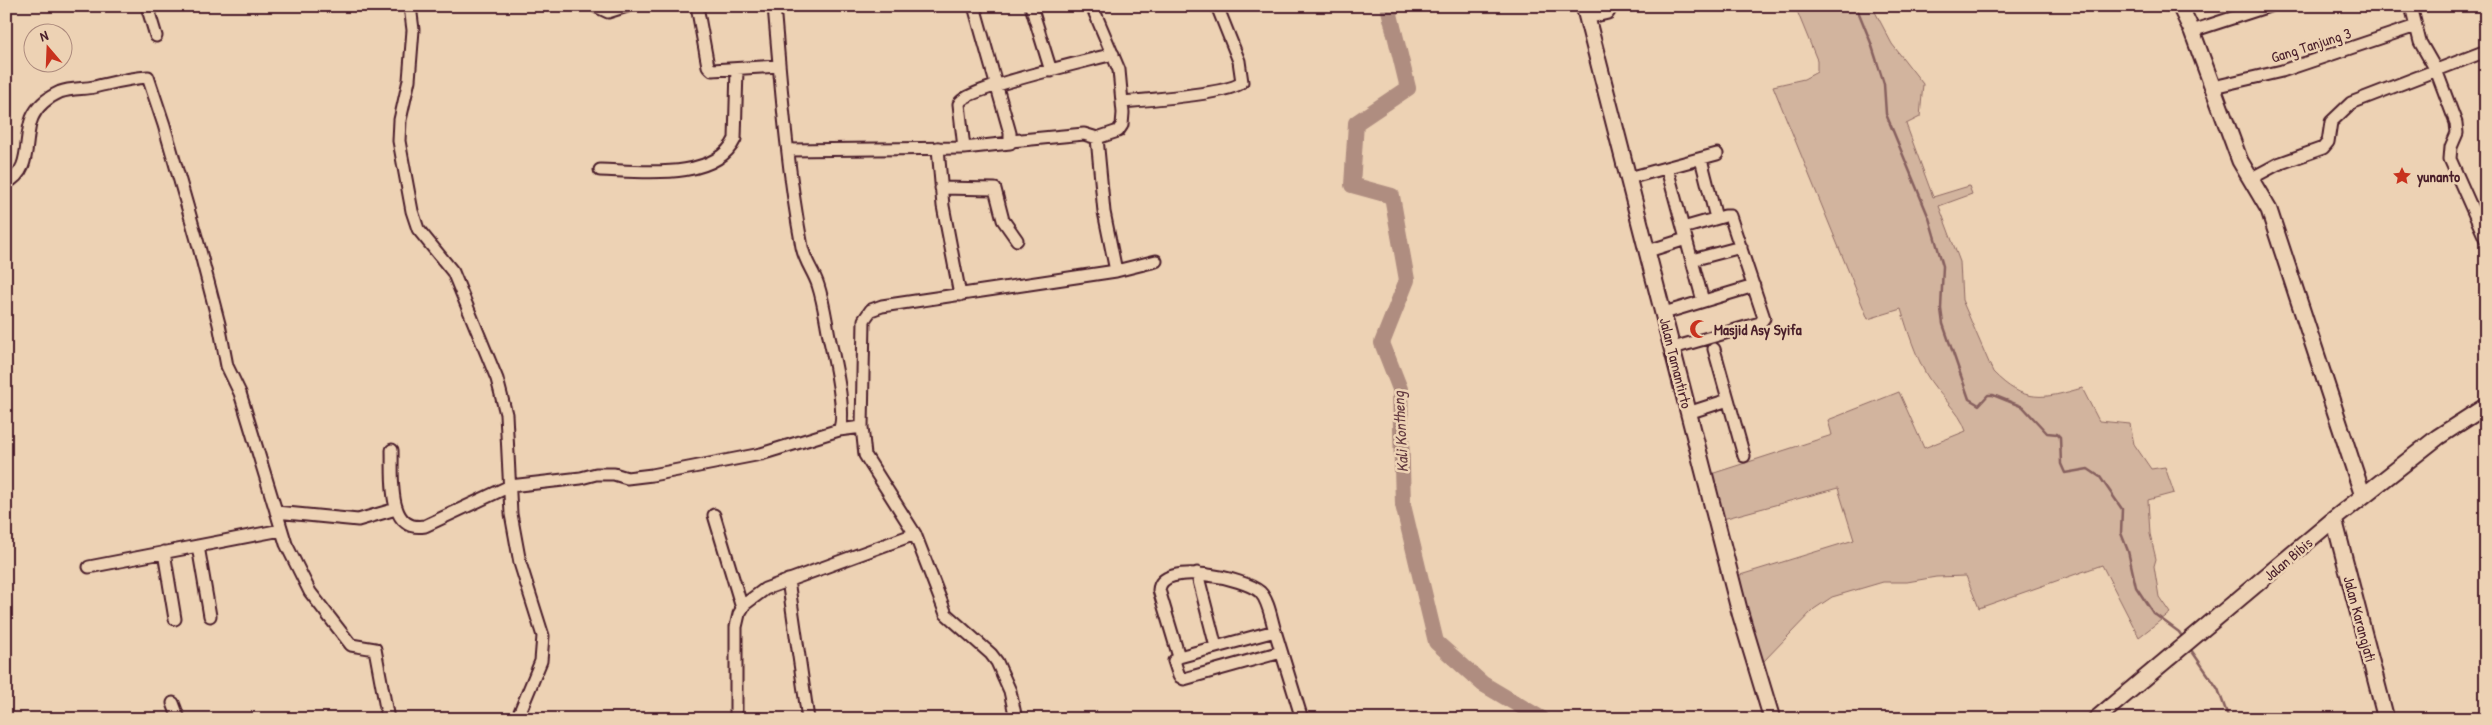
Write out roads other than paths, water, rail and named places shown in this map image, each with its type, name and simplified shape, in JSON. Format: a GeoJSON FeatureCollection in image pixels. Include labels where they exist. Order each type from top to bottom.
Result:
{"type":"FeatureCollection","features":[{"type":"Feature","properties":{"kind":"street"},"geometry":{"type":"LineString","coordinates":[[147,6],[156,36]]}},
{"type":"Feature","properties":{"kind":"street"},"geometry":{"type":"LineString","coordinates":[[410,6],[413,30],[409,80],[400,120],[399,141],[412,211],[418,230],[453,272],[497,379],[506,414],[511,514],[520,564],[543,636],[541,661],[517,719]]}},
{"type":"Feature","properties":{"kind":"street"},"geometry":{"type":"LineString","coordinates":[[594,6],[608,12],[627,6]]}},
{"type":"Feature","properties":{"kind":"street"},"geometry":{"type":"LineString","coordinates":[[697,6],[710,68],[714,71],[779,66]]}},
{"type":"Feature","properties":{"kind":"street"},"geometry":{"type":"LineString","coordinates":[[774,6],[788,150],[803,252],[818,284],[834,356],[841,404],[842,422],[840,430]]}},
{"type":"Feature","properties":{"kind":"street"},"geometry":{"type":"LineString","coordinates":[[974,6],[1011,141]]}},
{"type":"Feature","properties":{"kind":"street"},"geometry":{"type":"LineString","coordinates":[[1030,6],[1051,71]]}},
{"type":"Feature","properties":{"kind":"street"},"geometry":{"type":"LineString","coordinates":[[788,150],[964,148],[1003,145],[1011,141],[1088,134],[1097,138],[1114,134],[1120,129],[1123,121],[1120,77],[1113,54],[1092,6]]}},
{"type":"Feature","properties":{"kind":"street"},"geometry":{"type":"LineString","coordinates":[[1122,102],[1209,92],[1238,86],[1242,82],[1239,62],[1217,6]]}},
{"type":"Feature","properties":{"kind":"street"},"geometry":{"type":"LineString","coordinates":[[1586,12],[1608,12],[1612,6]]}},
{"type":"Feature","properties":{"kind":"street"},"geometry":{"type":"LineString","coordinates":[[2180,6],[2192,31],[2240,161],[2269,210],[2363,496]]}},
{"type":"Feature","properties":{"kind":"street"},"geometry":{"type":"LineString","coordinates":[[2192,31],[2270,6]]}},
{"type":"Feature","properties":{"kind":"street"},"geometry":{"type":"LineString","coordinates":[[2411,6],[2420,42],[2436,70],[2456,123],[2457,133],[2451,147],[2450,160],[2486,240]]}},
{"type":"Feature","properties":{"kind":"street","name":"Jalan Tamantirto"},"geometry":{"type":"LineString","coordinates":[[1586,12],[1749,648],[1772,719]]}},
{"type":"Feature","properties":{"kind":"street","name":"Gang Tanjung 3"},"geometry":{"type":"LineString","coordinates":[[2213,87],[2282,71],[2416,26]]}},
{"type":"Feature","properties":{"kind":"street"},"geometry":{"type":"LineString","coordinates":[[2250,179],[2278,164],[2323,148],[2328,142],[2330,122],[2352,103],[2486,51]]}},
{"type":"Feature","properties":{"kind":"street"},"geometry":{"type":"LineString","coordinates":[[964,148],[960,100],[995,85],[1113,54]]}},
{"type":"Feature","properties":{"kind":"street"},"geometry":{"type":"LineString","coordinates":[[600,170],[686,169],[703,166],[719,158],[732,146],[735,139],[737,69]]}},
{"type":"Feature","properties":{"kind":"street"},"geometry":{"type":"LineString","coordinates":[[6,183],[14,179],[19,173],[28,149],[32,118],[44,101],[61,92],[133,78],[148,77],[164,124],[199,247],[219,324],[227,366],[240,393],[282,530],[298,571],[319,604],[351,645],[375,649],[388,719]]}},
{"type":"Feature","properties":{"kind":"street"},"geometry":{"type":"LineString","coordinates":[[1097,138],[1104,212],[1116,271]]}},
{"type":"Feature","properties":{"kind":"street"},"geometry":{"type":"LineString","coordinates":[[938,148],[941,188],[960,294]]}},
{"type":"Feature","properties":{"kind":"street"},"geometry":{"type":"LineString","coordinates":[[1629,178],[1717,154]]}},
{"type":"Feature","properties":{"kind":"street"},"geometry":{"type":"LineString","coordinates":[[1701,159],[1716,218]]}},
{"type":"Feature","properties":{"kind":"street"},"geometry":{"type":"LineString","coordinates":[[1667,168],[1703,301]]}},
{"type":"Feature","properties":{"kind":"street"},"geometry":{"type":"LineString","coordinates":[[941,188],[995,189],[1003,220],[1017,240]]}},
{"type":"Feature","properties":{"kind":"street"},"geometry":{"type":"LineString","coordinates":[[1673,348],[1762,322],[1763,314],[1730,216],[1716,218],[1683,228]]}},
{"type":"Feature","properties":{"kind":"street"},"geometry":{"type":"LineString","coordinates":[[1648,251],[1686,239]]}},
{"type":"Feature","properties":{"kind":"street"},"geometry":{"type":"LineString","coordinates":[[1692,260],[1741,247]]}},
{"type":"Feature","properties":{"kind":"street"},"geometry":{"type":"LineString","coordinates":[[1016,719],[1010,691],[997,662],[991,654],[946,614],[915,534],[869,465],[863,451],[862,334],[866,316],[871,310],[882,306],[1116,271],[1156,261]]}},
{"type":"Feature","properties":{"kind":"street"},"geometry":{"type":"LineString","coordinates":[[1664,313],[1754,286]]}},
{"type":"Feature","properties":{"kind":"street"},"geometry":{"type":"LineString","coordinates":[[1714,349],[1744,456]]}},
{"type":"Feature","properties":{"kind":"street"},"geometry":{"type":"LineString","coordinates":[[1688,413],[1728,400]]}},
{"type":"Feature","properties":{"kind":"street"},"geometry":{"type":"LineString","coordinates":[[2484,407],[2486,424]]}},
{"type":"Feature","properties":{"kind":"street","name":"Jalan Bibis"},"geometry":{"type":"LineString","coordinates":[[2096,719],[2334,519],[2438,437],[2484,407]]}},
{"type":"Feature","properties":{"kind":"street"},"geometry":{"type":"LineString","coordinates":[[392,450],[396,509],[404,522],[412,526],[426,526],[510,486],[581,478],[596,474],[614,474],[627,478],[652,475],[761,454],[840,430],[862,427]]}},
{"type":"Feature","properties":{"kind":"street"},"geometry":{"type":"LineString","coordinates":[[276,512],[358,520],[396,509]]}},
{"type":"Feature","properties":{"kind":"street"},"geometry":{"type":"LineString","coordinates":[[714,515],[742,608]]}},
{"type":"Feature","properties":{"kind":"street","name":"Jalan Karangjati"},"geometry":{"type":"LineString","coordinates":[[2334,519],[2386,719]]}},
{"type":"Feature","properties":{"kind":"street"},"geometry":{"type":"LineString","coordinates":[[89,567],[282,530]]}},
{"type":"Feature","properties":{"kind":"street"},"geometry":{"type":"LineString","coordinates":[[736,719],[735,632],[742,608],[757,594],[788,580],[915,534]]}},
{"type":"Feature","properties":{"kind":"street"},"geometry":{"type":"LineString","coordinates":[[198,546],[210,616]]}},
{"type":"Feature","properties":{"kind":"street"},"geometry":{"type":"LineString","coordinates":[[164,552],[175,619]]}},
{"type":"Feature","properties":{"kind":"street"},"geometry":{"type":"LineString","coordinates":[[1197,572],[1216,647]]}},
{"type":"Feature","properties":{"kind":"street"},"geometry":{"type":"LineString","coordinates":[[1179,657],[1160,595],[1159,586],[1167,577],[1197,572],[1209,574],[1257,590],[1266,602],[1302,719]]}},
{"type":"Feature","properties":{"kind":"street"},"geometry":{"type":"LineString","coordinates":[[788,580],[808,719]]}},
{"type":"Feature","properties":{"kind":"street"},"geometry":{"type":"LineString","coordinates":[[1275,631],[1179,657],[1175,660],[1175,663],[1179,676],[1184,679],[1281,652]]}},
{"type":"Feature","properties":{"kind":"street"},"geometry":{"type":"LineString","coordinates":[[173,703],[179,719]]}},
{"type":"Feature","properties":{"kind":"waterway","name":"Kali Kontheng"},"geometry":{"type":"LineString","coordinates":[[1388,6],[1408,88],[1356,123],[1352,185],[1392,196],[1407,280],[1382,343],[1400,389],[1403,505],[1436,642],[1483,684],[1542,719]]}},
{"type":"Feature","properties":{"kind":"waterway"},"geometry":{"type":"LineString","coordinates":[[1856,6],[1871,43],[1884,84],[1886,114],[1929,218],[1943,266],[1941,309],[1943,324],[1969,399],[1979,405],[1988,395],[1993,395],[2023,407],[2047,433],[2057,434],[2060,437],[2061,464],[2065,473],[2088,469],[2100,477],[2122,509],[2121,533],[2128,551],[2136,587],[2153,613],[2179,632],[2183,638]]}},
{"type":"Feature","properties":{"kind":"waterway"},"geometry":{"type":"LineString","coordinates":[[2189,647],[2218,689],[2229,719]]}},
{"type":"Feature","properties":{"kind":"place","name":"yunanto"},"geometry":{"type":"Point","coordinates":[2402,176]}},
{"type":"Feature","properties":{"kind":"place","name":"Masjid Asy Syifa"},"geometry":{"type":"Point","coordinates":[1699,329]}}]}
